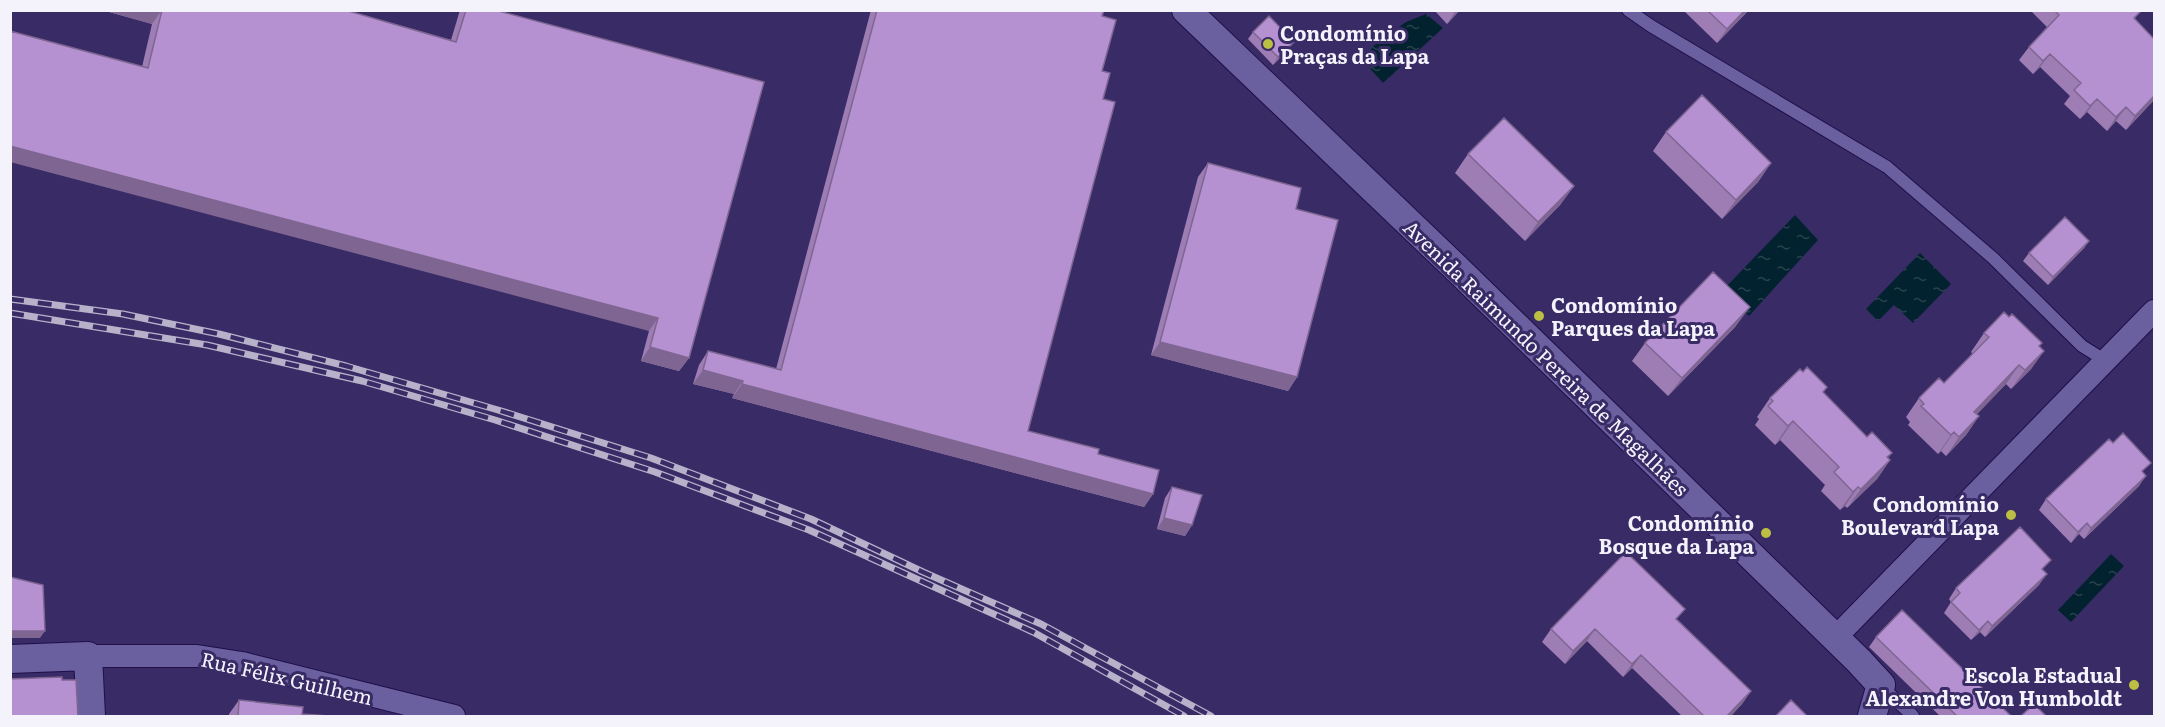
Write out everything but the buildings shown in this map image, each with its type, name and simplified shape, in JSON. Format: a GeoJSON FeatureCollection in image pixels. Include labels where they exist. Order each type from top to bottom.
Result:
{"type":"FeatureCollection","features":[{"type":"Feature","properties":{"kind":"street","name":"Avenida Raimundo Pereira de Magalhães"},"geometry":{"type":"LineString","coordinates":[[1186,10],[1462,273],[1881,685]]}},
{"type":"Feature","properties":{"kind":"street"},"geometry":{"type":"LineString","coordinates":[[1835,638],[2154,311]]}},
{"type":"Feature","properties":{"kind":"street"},"geometry":{"type":"LineString","coordinates":[[88,656],[91,717]]}},
{"type":"Feature","properties":{"kind":"street","name":"Rua Félix Guilhem"},"geometry":{"type":"LineString","coordinates":[[10,659],[197,656],[242,663],[454,717]]}},
{"type":"Feature","properties":{"kind":"street"},"geometry":{"type":"LineString","coordinates":[[1872,717],[1881,685]]}},
{"type":"Feature","properties":{"kind":"lane"},"geometry":{"type":"LineString","coordinates":[[1628,10],[1887,167],[1993,258],[2082,346],[2106,361]]}},
{"type":"Feature","properties":{"kind":"lane"},"geometry":{"type":"LineString","coordinates":[[1881,685],[1913,717]]}},
{"type":"Feature","properties":{"kind":"water"},"geometry":{"type":"Polygon","coordinates":[[[1426,14],[1443,28],[1383,83],[1366,64],[1372,47],[1406,22],[1426,14]]]}},
{"type":"Feature","properties":{"kind":"water"},"geometry":{"type":"Polygon","coordinates":[[[1795,215],[1818,240],[1749,316],[1723,290],[1795,215]]]}},
{"type":"Feature","properties":{"kind":"water"},"geometry":{"type":"Polygon","coordinates":[[[1920,253],[1951,284],[1913,323],[1894,305],[1878,321],[1866,309],[1920,253]]]}},
{"type":"Feature","properties":{"kind":"water"},"geometry":{"type":"Polygon","coordinates":[[[2111,554],[2124,566],[2071,622],[2058,610],[2111,554]]]}},
{"type":"Feature","properties":{"kind":"railway"},"geometry":{"type":"LineString","coordinates":[[10,299],[123,314],[219,334],[346,366],[651,458],[811,519],[1041,624],[1211,716]]}},
{"type":"Feature","properties":{"kind":"railway"},"geometry":{"type":"LineString","coordinates":[[10,313],[207,345],[362,381],[495,420],[655,472],[809,530],[1033,632],[1184,716]]}},
{"type":"Feature","properties":{"kind":"place","name":"Condomínio Praças da Lapa"},"geometry":{"type":"Point","coordinates":[1268,44]}},
{"type":"Feature","properties":{"kind":"place","name":"Condomínio Parques da Lapa"},"geometry":{"type":"Point","coordinates":[1539,316]}},
{"type":"Feature","properties":{"kind":"place","name":"Condomínio Boulevard Lapa"},"geometry":{"type":"Point","coordinates":[2011,515]}},
{"type":"Feature","properties":{"kind":"place","name":"Condomínio Bosque da Lapa"},"geometry":{"type":"Point","coordinates":[1766,533]}},
{"type":"Feature","properties":{"kind":"place","name":"Escola Estadual Alexandre Von Humboldt"},"geometry":{"type":"Point","coordinates":[2134,685]}}]}
